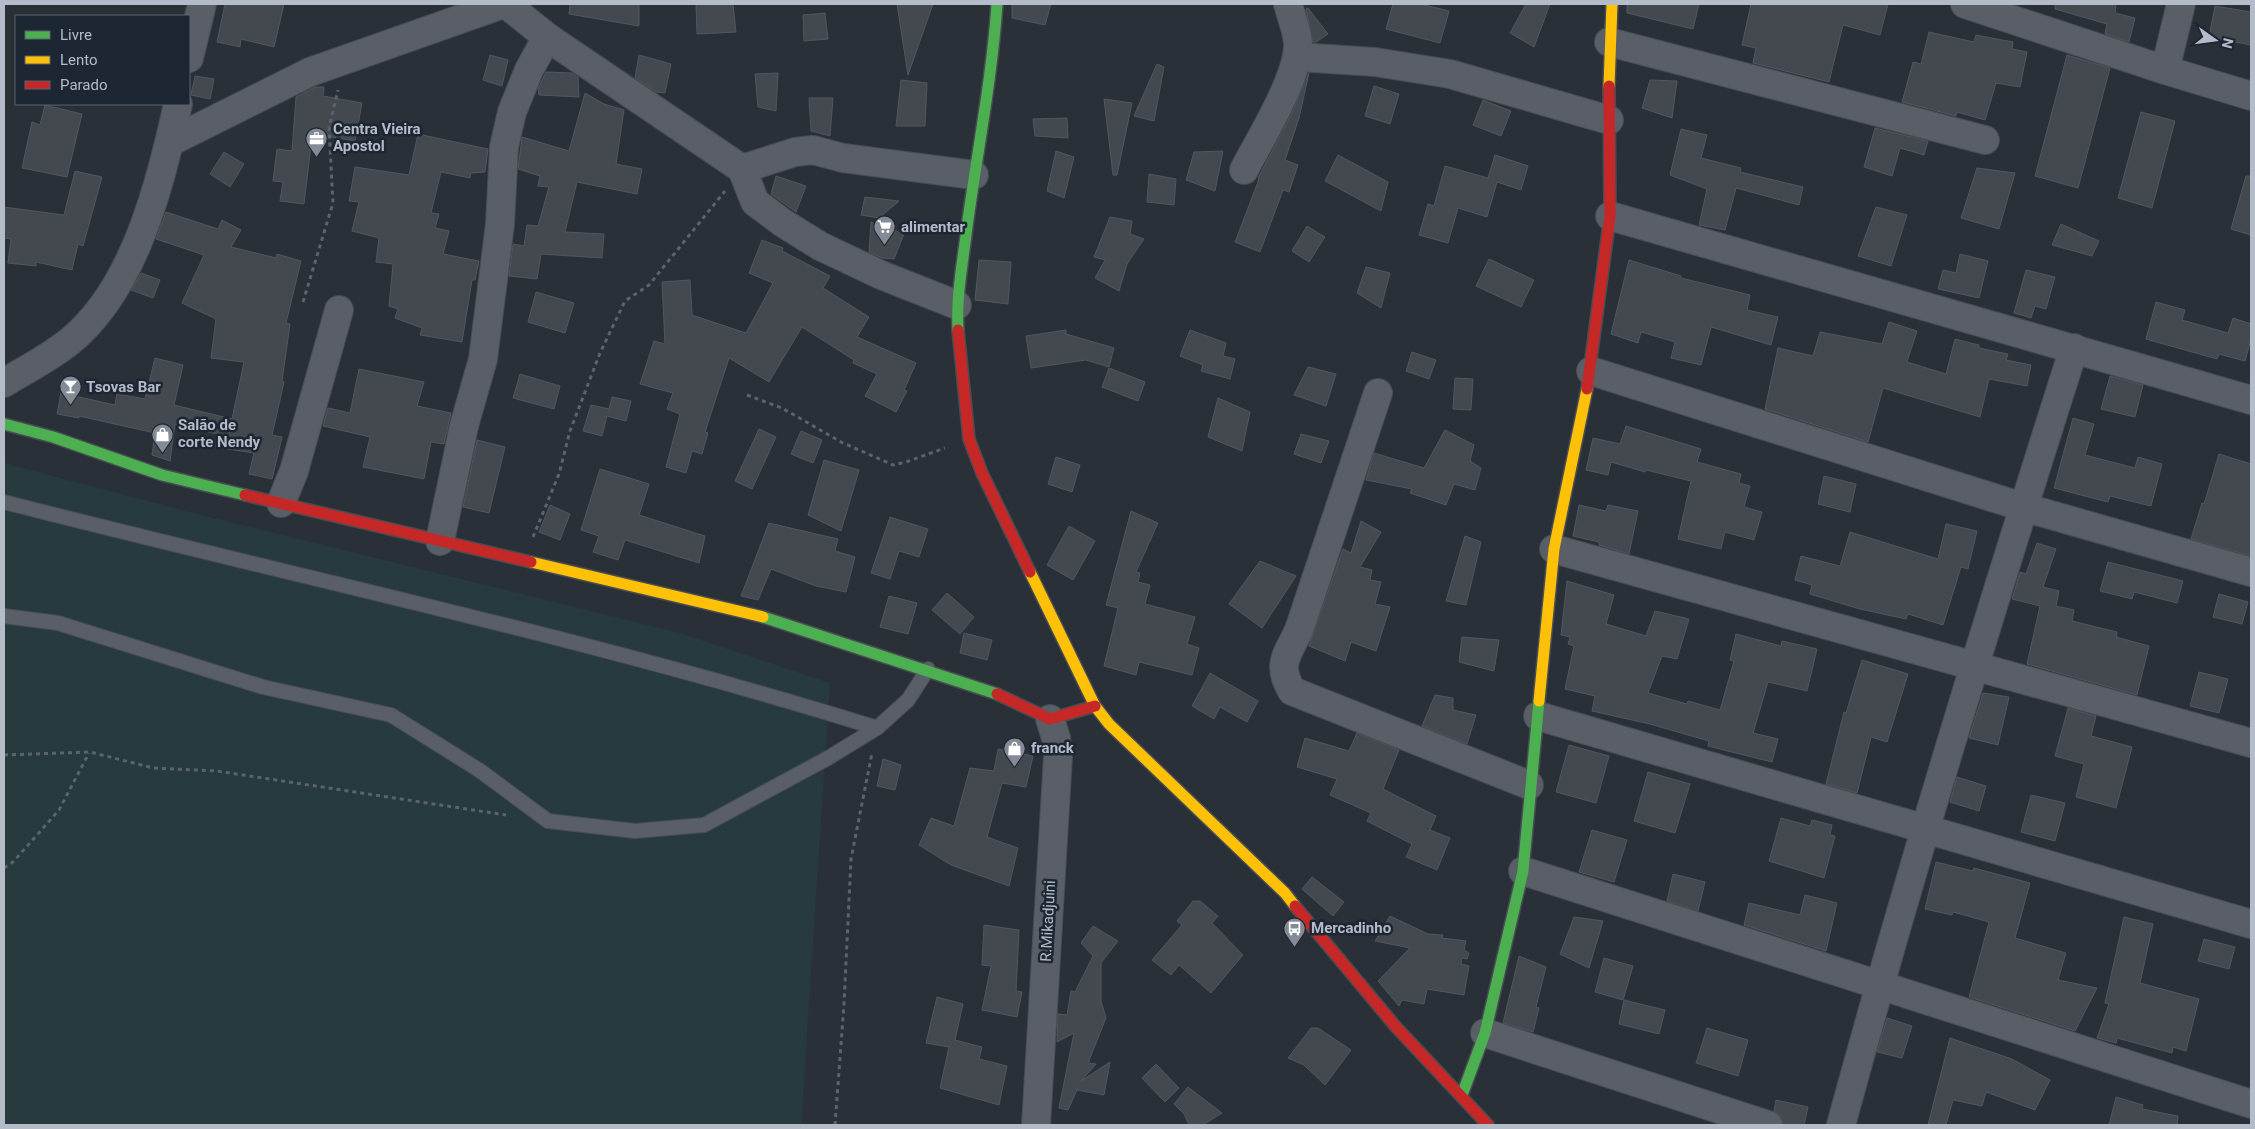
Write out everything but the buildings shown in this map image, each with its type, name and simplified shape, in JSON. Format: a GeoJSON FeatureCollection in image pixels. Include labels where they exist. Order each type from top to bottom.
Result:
{"type":"FeatureCollection","features":[{"type":"Feature","properties":{"kind":"street"},"geometry":{"type":"LineString","coordinates":[[190,54],[202,4]]}},
{"type":"Feature","properties":{"kind":"street"},"geometry":{"type":"LineString","coordinates":[[170,142],[310,72],[345,60],[436,15],[504,4],[547,38],[742,169],[755,202],[783,223],[820,246],[881,275],[957,305]]}},
{"type":"Feature","properties":{"kind":"street"},"geometry":{"type":"LineString","coordinates":[[997,4],[993,63],[974,175],[957,305],[969,439],[982,473],[1095,706],[1109,724],[1285,893],[1396,1027],[1462,1095],[1488,1125]]}},
{"type":"Feature","properties":{"kind":"street"},"geometry":{"type":"LineString","coordinates":[[1244,170],[1277,105],[1298,57],[1298,42],[1288,4]]}},
{"type":"Feature","properties":{"kind":"street"},"geometry":{"type":"LineString","coordinates":[[1462,1095],[1485,1034],[1522,871],[1529,785],[1538,716],[1554,549],[1591,371],[1610,216],[1609,42],[1612,4]]}},
{"type":"Feature","properties":{"kind":"street"},"geometry":{"type":"LineString","coordinates":[[1965,4],[2165,70],[2251,96]]}},
{"type":"Feature","properties":{"kind":"street"},"geometry":{"type":"LineString","coordinates":[[2165,70],[2181,4]]}},
{"type":"Feature","properties":{"kind":"street"},"geometry":{"type":"LineString","coordinates":[[440,541],[464,426],[483,359],[500,224],[504,147],[512,112],[529,70],[547,38]]}},
{"type":"Feature","properties":{"kind":"street"},"geometry":{"type":"LineString","coordinates":[[1609,42],[1985,140]]}},
{"type":"Feature","properties":{"kind":"street"},"geometry":{"type":"LineString","coordinates":[[1298,57],[1374,62],[1450,74],[1609,120]]}},
{"type":"Feature","properties":{"kind":"street"},"geometry":{"type":"LineString","coordinates":[[4,383],[69,342],[106,303],[135,253],[170,142],[178,105]]}},
{"type":"Feature","properties":{"kind":"street"},"geometry":{"type":"LineString","coordinates":[[742,169],[795,152],[813,150],[842,158],[974,175]]}},
{"type":"Feature","properties":{"kind":"street"},"geometry":{"type":"LineString","coordinates":[[1610,216],[2251,400]]}},
{"type":"Feature","properties":{"kind":"street"},"geometry":{"type":"LineString","coordinates":[[281,503],[294,471],[339,310]]}},
{"type":"Feature","properties":{"kind":"street"},"geometry":{"type":"LineString","coordinates":[[1842,1125],[1879,986],[2023,507],[2074,348]]}},
{"type":"Feature","properties":{"kind":"street"},"geometry":{"type":"LineString","coordinates":[[1591,371],[2023,507],[2251,572]]}},
{"type":"Feature","properties":{"kind":"street"},"geometry":{"type":"LineString","coordinates":[[1378,393],[1300,630],[1284,661],[1283,676],[1292,691],[1529,785]]}},
{"type":"Feature","properties":{"kind":"street"},"geometry":{"type":"LineString","coordinates":[[4,424],[53,437],[162,475],[779,621],[865,651],[928,669],[1032,708],[1050,719],[1095,706]]}},
{"type":"Feature","properties":{"kind":"street"},"geometry":{"type":"LineString","coordinates":[[1554,549],[2251,743]]}},
{"type":"Feature","properties":{"kind":"street"},"geometry":{"type":"LineString","coordinates":[[1538,716],[2251,924]]}},
{"type":"Feature","properties":{"kind":"street","name":"R.Mikadjuini"},"geometry":{"type":"LineString","coordinates":[[1036,1125],[1058,756],[1056,738],[1050,719]]}},
{"type":"Feature","properties":{"kind":"street"},"geometry":{"type":"LineString","coordinates":[[1522,871],[2251,1104]]}},
{"type":"Feature","properties":{"kind":"street"},"geometry":{"type":"LineString","coordinates":[[1485,1034],[1768,1125]]}},
{"type":"Feature","properties":{"kind":"lane"},"geometry":{"type":"LineString","coordinates":[[4,502],[649,660],[877,728]]}},
{"type":"Feature","properties":{"kind":"lane"},"geometry":{"type":"LineString","coordinates":[[4,616],[58,623],[263,688],[391,715],[479,770],[548,822],[635,831],[704,825],[828,758],[877,728],[908,700],[928,669]]}},
{"type":"Feature","properties":{"kind":"path"},"geometry":{"type":"LineString","coordinates":[[303,302],[333,204],[329,128],[345,60]]}},
{"type":"Feature","properties":{"kind":"path"},"geometry":{"type":"LineString","coordinates":[[524,560],[559,474],[570,431],[600,353],[625,301],[649,285],[742,169]]}},
{"type":"Feature","properties":{"kind":"path"},"geometry":{"type":"LineString","coordinates":[[747,395],[782,408],[841,442],[892,465],[906,462],[969,439]]}},
{"type":"Feature","properties":{"kind":"path"},"geometry":{"type":"LineString","coordinates":[[835,1125],[844,1004],[851,859],[877,728]]}},
{"type":"Feature","properties":{"kind":"path"},"geometry":{"type":"LineString","coordinates":[[4,755],[90,752],[153,768],[217,771],[548,822]]}},
{"type":"Feature","properties":{"kind":"path"},"geometry":{"type":"LineString","coordinates":[[4,868],[13,862],[59,810],[90,752]]}},
{"type":"Feature","properties":{"kind":"green space"},"geometry":{"type":"Polygon","coordinates":[[[4,463],[193,513],[680,633],[830,683],[801,1125],[4,1125],[4,463]]]}},
{"type":"Feature","properties":{"kind":"traffic: fast"},"geometry":{"type":"LineString","coordinates":[[958,330],[960,278],[988,88],[997,4]]}},
{"type":"Feature","properties":{"kind":"traffic: fast"},"geometry":{"type":"LineString","coordinates":[[4,424],[53,437],[162,475],[245,495]]}},
{"type":"Feature","properties":{"kind":"traffic: fast"},"geometry":{"type":"LineString","coordinates":[[763,617],[997,694]]}},
{"type":"Feature","properties":{"kind":"traffic: fast"},"geometry":{"type":"LineString","coordinates":[[1462,1095],[1485,1033],[1523,871],[1539,701]]}},
{"type":"Feature","properties":{"kind":"traffic: slow"},"geometry":{"type":"LineString","coordinates":[[1609,86],[1612,4]]}},
{"type":"Feature","properties":{"kind":"traffic: slow"},"geometry":{"type":"LineString","coordinates":[[1539,701],[1554,549],[1587,389]]}},
{"type":"Feature","properties":{"kind":"traffic: slow"},"geometry":{"type":"LineString","coordinates":[[531,562],[763,617]]}},
{"type":"Feature","properties":{"kind":"traffic: slow"},"geometry":{"type":"LineString","coordinates":[[1030,572],[1095,706],[1109,724],[1285,893],[1295,906]]}},
{"type":"Feature","properties":{"kind":"traffic: jam"},"geometry":{"type":"LineString","coordinates":[[1587,389],[1610,216],[1609,86]]}},
{"type":"Feature","properties":{"kind":"traffic: jam"},"geometry":{"type":"LineString","coordinates":[[958,330],[969,439],[982,473],[1030,572]]}},
{"type":"Feature","properties":{"kind":"traffic: jam"},"geometry":{"type":"LineString","coordinates":[[245,495],[531,562]]}},
{"type":"Feature","properties":{"kind":"traffic: jam"},"geometry":{"type":"LineString","coordinates":[[997,694],[1050,719],[1095,706]]}},
{"type":"Feature","properties":{"kind":"traffic: jam"},"geometry":{"type":"LineString","coordinates":[[1295,906],[1396,1027],[1488,1125]]}},
{"type":"Feature","properties":{"kind":"place","name":"Centra Vieira Apostol"},"geometry":{"type":"Point","coordinates":[317,157]}},
{"type":"Feature","properties":{"kind":"place","name":"alimentar"},"geometry":{"type":"Point","coordinates":[885,246]}},
{"type":"Feature","properties":{"kind":"place","name":"Tsovas Bar"},"geometry":{"type":"Point","coordinates":[70,406]}},
{"type":"Feature","properties":{"kind":"place","name":"Salão de corte Nendy"},"geometry":{"type":"Point","coordinates":[162,453]}},
{"type":"Feature","properties":{"kind":"place","name":"franck"},"geometry":{"type":"Point","coordinates":[1015,767]}},
{"type":"Feature","properties":{"kind":"place","name":"Mercadinho"},"geometry":{"type":"Point","coordinates":[1295,947]}}]}
